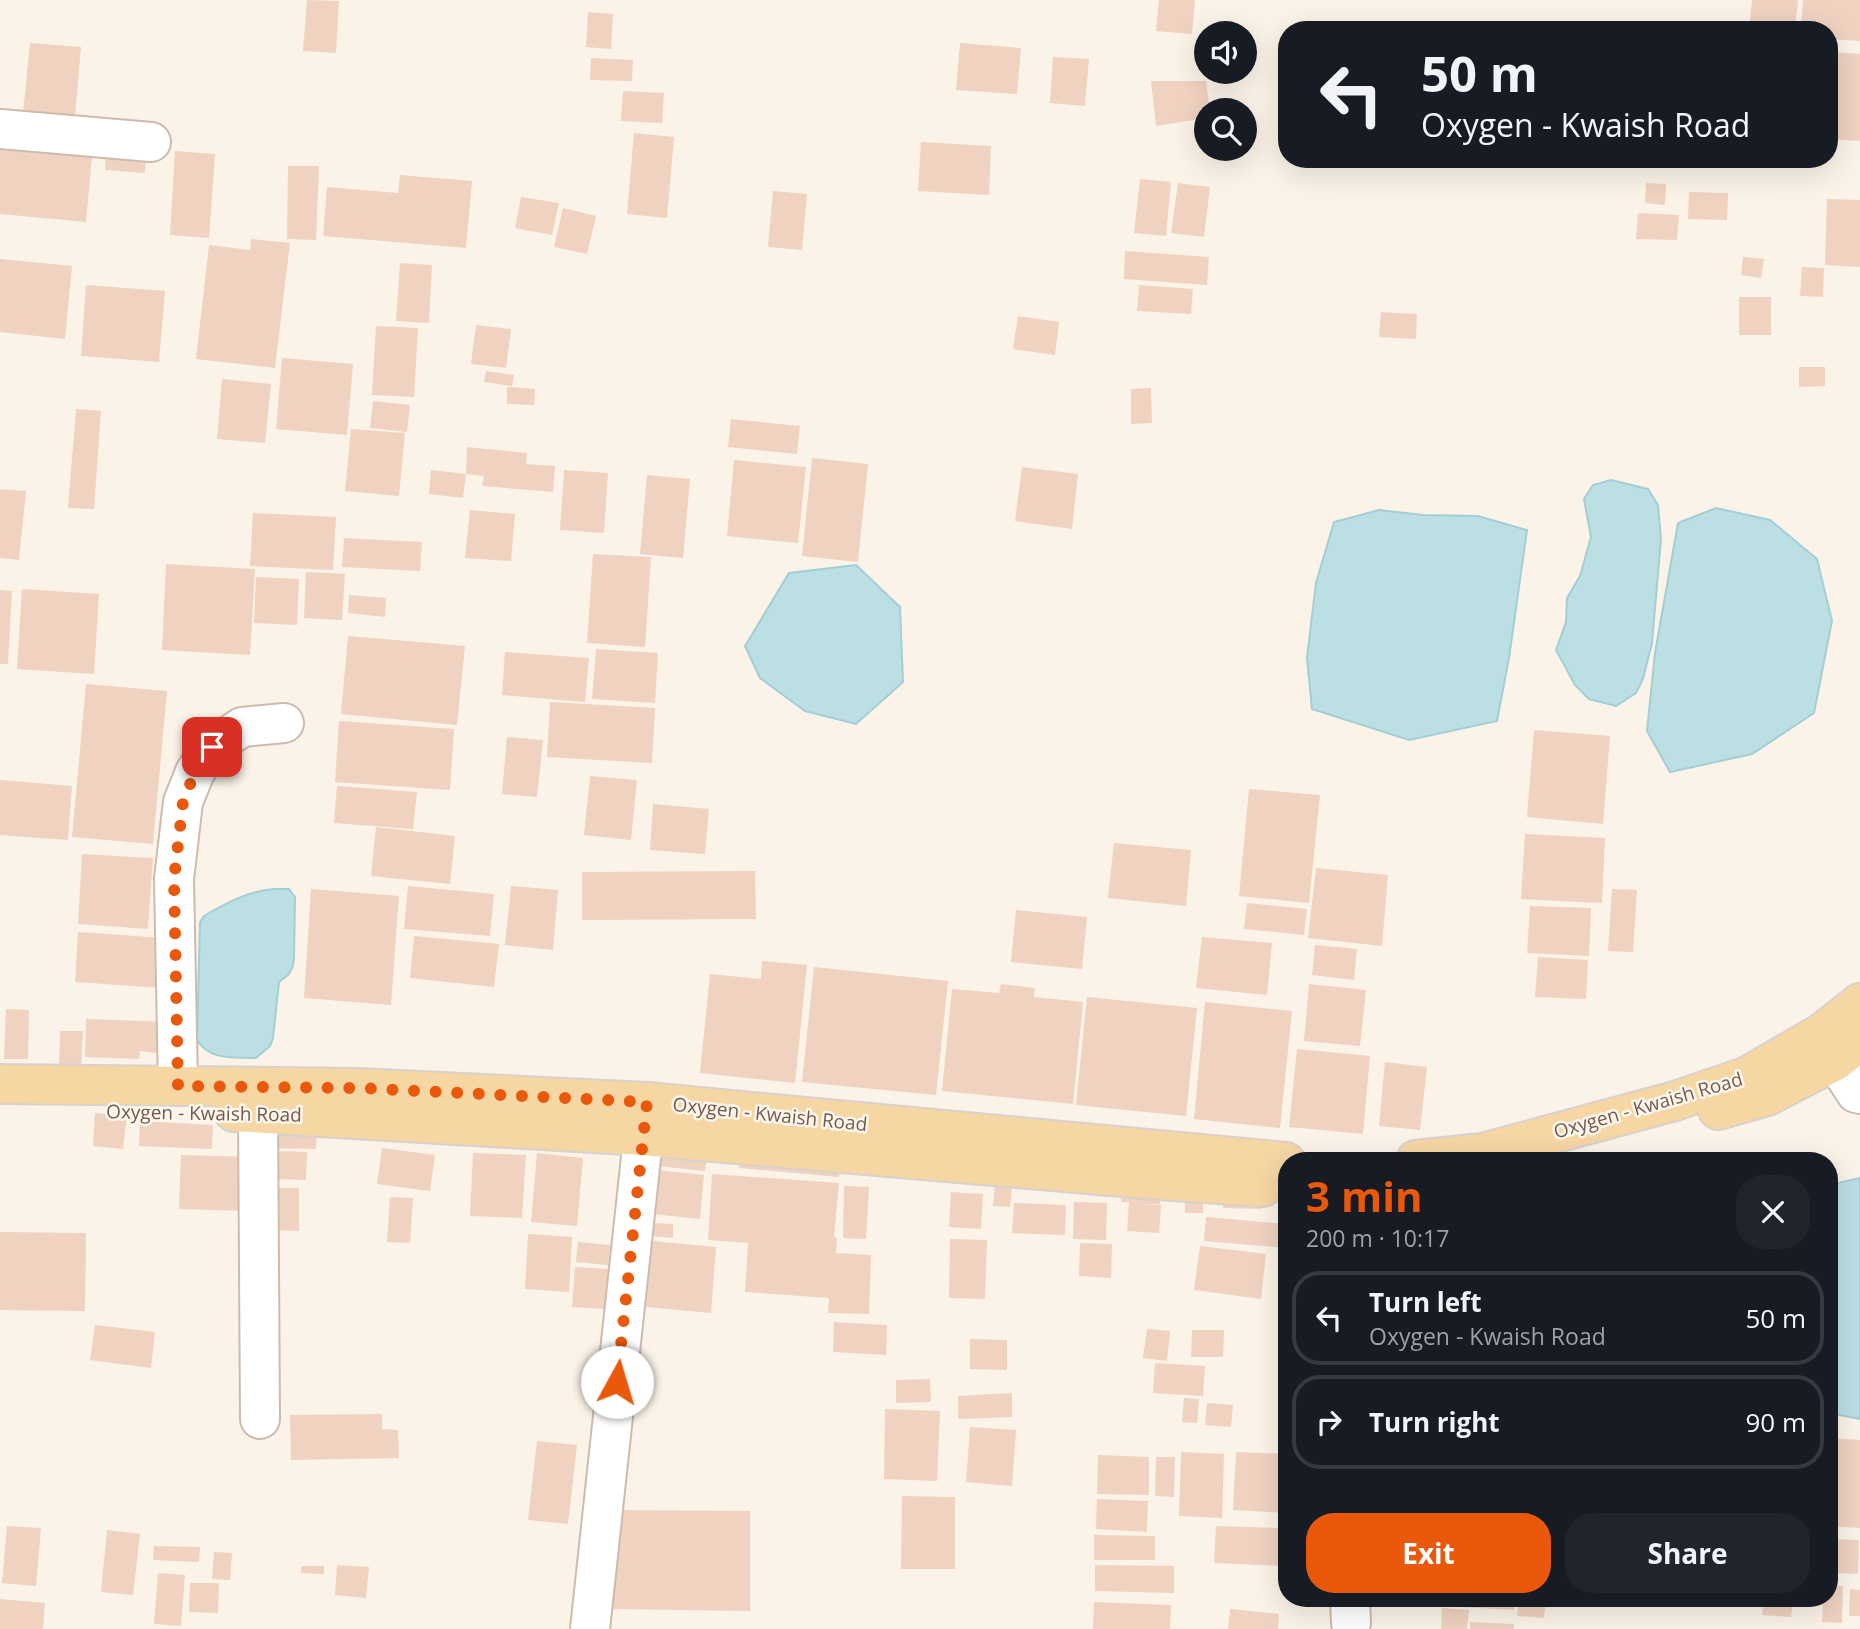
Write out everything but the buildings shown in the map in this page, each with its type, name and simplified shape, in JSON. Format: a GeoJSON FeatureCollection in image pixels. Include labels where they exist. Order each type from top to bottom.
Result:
{"type":"FeatureCollection","features":[{"type":"Feature","properties":{"kind":"main road","name":"Oxygen - Kwaish Road"},"geometry":{"type":"LineString","coordinates":[[1574,1152],[1767,1096],[1839,1045],[1860,1003]]}},
{"type":"Feature","properties":{"kind":"main road","name":"Oxygen - Kwaish Road"},"geometry":{"type":"LineString","coordinates":[[1486,1152],[1675,1101],[1839,1045]]}},
{"type":"Feature","properties":{"kind":"main road","name":"Oxygen - Kwaish Road"},"geometry":{"type":"LineString","coordinates":[[0,1084],[358,1088],[645,1119],[1145,1179],[1278,1187]]}},
{"type":"Feature","properties":{"kind":"main road","name":"Oxygen - Kwaish Road"},"geometry":{"type":"LineString","coordinates":[[0,1109],[645,1119],[1278,1161]]}},
{"type":"Feature","properties":{"kind":"street"},"geometry":{"type":"LineString","coordinates":[[0,129],[151,142]]}},
{"type":"Feature","properties":{"kind":"street"},"geometry":{"type":"LineString","coordinates":[[178,1086],[174,879],[183,802],[195,772],[212,747],[242,727],[284,723]]}},
{"type":"Feature","properties":{"kind":"street"},"geometry":{"type":"LineString","coordinates":[[1839,1045],[1856,1093],[1860,1094]]}},
{"type":"Feature","properties":{"kind":"street"},"geometry":{"type":"LineString","coordinates":[[258,1112],[260,1419]]}},
{"type":"Feature","properties":{"kind":"street"},"geometry":{"type":"LineString","coordinates":[[590,1629],[645,1119]]}},
{"type":"Feature","properties":{"kind":"water"},"geometry":{"type":"Polygon","coordinates":[[[1611,480],[1648,489],[1658,505],[1661,539],[1652,643],[1643,679],[1636,693],[1616,706],[1589,699],[1575,685],[1556,650],[1566,622],[1567,598],[1580,576],[1591,537],[1584,499],[1593,485],[1611,480]]]}},
{"type":"Feature","properties":{"kind":"water"},"geometry":{"type":"Polygon","coordinates":[[[1716,508],[1770,520],[1817,559],[1832,621],[1814,713],[1752,754],[1670,772],[1647,731],[1655,653],[1678,523],[1716,508]]]}},
{"type":"Feature","properties":{"kind":"water"},"geometry":{"type":"Polygon","coordinates":[[[1379,510],[1423,515],[1478,516],[1527,530],[1497,721],[1409,740],[1312,709],[1307,658],[1316,583],[1334,522],[1379,510]]]}},
{"type":"Feature","properties":{"kind":"water"},"geometry":{"type":"Polygon","coordinates":[[[856,565],[900,607],[903,682],[856,724],[805,711],[760,678],[745,646],[789,573],[856,565]]]}},
{"type":"Feature","properties":{"kind":"water"},"geometry":{"type":"Polygon","coordinates":[[[274,889],[289,889],[295,897],[293,966],[289,974],[279,982],[273,1038],[270,1046],[256,1058],[215,1055],[202,1047],[197,1040],[200,922],[204,916],[238,898],[274,889]]]}},
{"type":"Feature","properties":{"kind":"water"},"geometry":{"type":"Polygon","coordinates":[[[1860,1178],[1860,1419],[1838,1415],[1838,1183],[1860,1178]]]}},
{"type":"Feature","properties":{"kind":"route"},"geometry":{"type":"LineString","coordinates":[[212,747],[195,772],[183,802],[174,879],[178,1086],[358,1088],[647,1102],[617,1382]]}}]}
